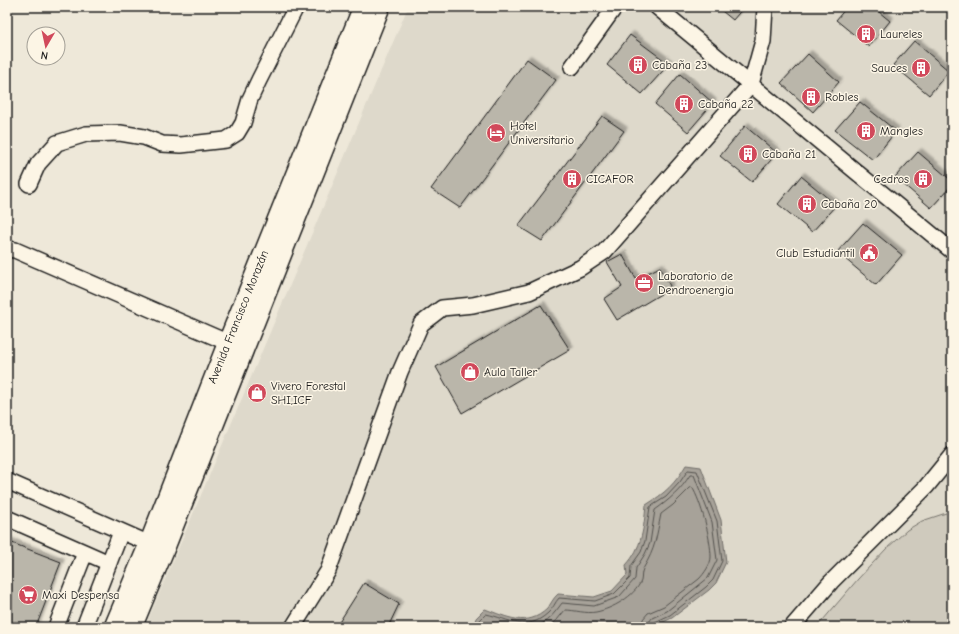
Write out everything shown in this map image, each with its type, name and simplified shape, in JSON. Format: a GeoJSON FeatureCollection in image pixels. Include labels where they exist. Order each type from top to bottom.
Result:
{"type":"FeatureCollection","features":[{"type":"Feature","properties":{"kind":"main road","name":"Avenida Francisco Morazán"},"geometry":{"type":"LineString","coordinates":[[132,627],[156,547],[236,346],[363,7]]}},
{"type":"Feature","properties":{"kind":"main road","name":"Avenida Francisco Morazán"},"geometry":{"type":"LineString","coordinates":[[236,346],[380,7]]}},
{"type":"Feature","properties":{"kind":"main road","name":"Avenida Francisco Morazán"},"geometry":{"type":"LineString","coordinates":[[114,627],[156,547]]}},
{"type":"Feature","properties":{"kind":"street"},"geometry":{"type":"LineString","coordinates":[[29,184],[38,164],[57,143],[86,134],[120,133],[144,137],[162,144],[181,145],[226,140],[237,133],[243,123],[250,99],[296,7]]}},
{"type":"Feature","properties":{"kind":"street"},"geometry":{"type":"LineString","coordinates":[[572,67],[615,7]]}},
{"type":"Feature","properties":{"kind":"street"},"geometry":{"type":"LineString","coordinates":[[657,7],[952,251]]}},
{"type":"Feature","properties":{"kind":"street"},"geometry":{"type":"LineString","coordinates":[[293,627],[328,571],[400,372],[421,324],[442,308],[473,305],[529,292],[580,268],[604,252],[751,84],[763,41],[765,7]]}},
{"type":"Feature","properties":{"kind":"street"},"geometry":{"type":"LineString","coordinates":[[7,249],[15,250],[236,346]]}},
{"type":"Feature","properties":{"kind":"street"},"geometry":{"type":"LineString","coordinates":[[792,627],[831,582],[926,487],[952,455]]}},
{"type":"Feature","properties":{"kind":"street"},"geometry":{"type":"LineString","coordinates":[[7,481],[156,547]]}},
{"type":"Feature","properties":{"kind":"street"},"geometry":{"type":"LineString","coordinates":[[7,518],[109,563]]}},
{"type":"Feature","properties":{"kind":"street"},"geometry":{"type":"LineString","coordinates":[[84,627],[121,532]]}},
{"type":"Feature","properties":{"kind":"street"},"geometry":{"type":"LineString","coordinates":[[56,627],[85,553]]}},
{"type":"Feature","properties":{"kind":"shaded area"},"geometry":{"type":"Polygon","coordinates":[[[408,7],[952,7],[952,627],[145,627],[408,7]]]}},
{"type":"Feature","properties":{"kind":"shaded area"},"geometry":{"type":"Polygon","coordinates":[[[949,512],[952,513],[952,627],[817,627],[858,579],[886,549],[907,530],[922,521],[949,512]]]}},
{"type":"Feature","properties":{"kind":"water"},"geometry":{"type":"Polygon","coordinates":[[[686,465],[701,467],[721,520],[726,562],[716,583],[709,590],[672,618],[653,627],[473,627],[476,618],[485,609],[509,618],[532,618],[547,609],[558,594],[594,597],[612,591],[627,575],[626,565],[636,552],[639,544],[646,505],[669,488],[678,478],[686,465]]]}},
{"type":"Feature","properties":{"kind":"building"},"geometry":{"type":"Polygon","coordinates":[[[717,7],[744,7],[733,20],[717,7]]]}},
{"type":"Feature","properties":{"kind":"building","name":"Laureles"},"geometry":{"type":"Polygon","coordinates":[[[847,7],[873,7],[890,21],[869,47],[836,20],[847,7]]]}},
{"type":"Feature","properties":{"kind":"building","name":"Cabaña 23"},"geometry":{"type":"Polygon","coordinates":[[[630,35],[669,64],[642,94],[607,65],[630,35]]]}},
{"type":"Feature","properties":{"kind":"building","name":"Sauces"},"geometry":{"type":"Polygon","coordinates":[[[914,41],[949,71],[929,95],[893,65],[914,41]]]}},
{"type":"Feature","properties":{"kind":"building","name":"Robles"},"geometry":{"type":"Polygon","coordinates":[[[808,54],[839,82],[813,112],[781,83],[808,54]]]}},
{"type":"Feature","properties":{"kind":"building","name":"Hotel Universitario"},"geometry":{"type":"Polygon","coordinates":[[[527,59],[556,80],[460,208],[431,189],[527,59]]]}},
{"type":"Feature","properties":{"kind":"building","name":"Cabaña 22"},"geometry":{"type":"Polygon","coordinates":[[[680,74],[713,103],[688,132],[655,104],[680,74]]]}},
{"type":"Feature","properties":{"kind":"building","name":"Mangles"},"geometry":{"type":"Polygon","coordinates":[[[860,102],[896,131],[873,160],[835,130],[860,102]]]}},
{"type":"Feature","properties":{"kind":"building","name":"CICAFOR"},"geometry":{"type":"Polygon","coordinates":[[[602,116],[624,131],[542,241],[518,226],[602,116]]]}},
{"type":"Feature","properties":{"kind":"building","name":"Cabaña 21"},"geometry":{"type":"Polygon","coordinates":[[[745,126],[777,153],[752,182],[720,156],[745,126]]]}},
{"type":"Feature","properties":{"kind":"building","name":"Cedros"},"geometry":{"type":"Polygon","coordinates":[[[918,152],[952,181],[952,185],[931,208],[895,177],[918,152]]]}},
{"type":"Feature","properties":{"kind":"building","name":"Cabaña 20"},"geometry":{"type":"Polygon","coordinates":[[[801,176],[836,205],[812,232],[778,204],[801,176]]]}},
{"type":"Feature","properties":{"kind":"building","name":"Club Estudiantil"},"geometry":{"type":"Polygon","coordinates":[[[863,223],[902,255],[876,285],[837,252],[863,223]]]}},
{"type":"Feature","properties":{"kind":"building","name":"Laboratorio de Dendroenergia"},"geometry":{"type":"Polygon","coordinates":[[[622,254],[636,279],[660,267],[671,288],[617,320],[604,299],[622,287],[607,262],[622,254]]]}},
{"type":"Feature","properties":{"kind":"building"},"geometry":{"type":"Polygon","coordinates":[[[541,305],[570,350],[462,413],[436,367],[541,305]]]}},
{"type":"Feature","properties":{"kind":"building","name":"Maxi Despensa"},"geometry":{"type":"Polygon","coordinates":[[[7,541],[61,562],[36,627],[7,627],[7,541]]]}},
{"type":"Feature","properties":{"kind":"building"},"geometry":{"type":"Polygon","coordinates":[[[364,583],[399,604],[388,627],[343,627],[338,624],[364,583]]]}},
{"type":"Feature","properties":{"kind":"place","name":"Laureles"},"geometry":{"type":"Point","coordinates":[866,34]}},
{"type":"Feature","properties":{"kind":"place","name":"Cabaña 23"},"geometry":{"type":"Point","coordinates":[638,65]}},
{"type":"Feature","properties":{"kind":"place","name":"Sauces"},"geometry":{"type":"Point","coordinates":[921,68]}},
{"type":"Feature","properties":{"kind":"place","name":"Robles"},"geometry":{"type":"Point","coordinates":[811,97]}},
{"type":"Feature","properties":{"kind":"place","name":"Cabaña 22"},"geometry":{"type":"Point","coordinates":[684,104]}},
{"type":"Feature","properties":{"kind":"place","name":"Mangles"},"geometry":{"type":"Point","coordinates":[866,131]}},
{"type":"Feature","properties":{"kind":"place","name":"Hotel Universitario"},"geometry":{"type":"Point","coordinates":[496,133]}},
{"type":"Feature","properties":{"kind":"place","name":"Cabaña 21"},"geometry":{"type":"Point","coordinates":[748,154]}},
{"type":"Feature","properties":{"kind":"place","name":"CICAFOR"},"geometry":{"type":"Point","coordinates":[572,179]}},
{"type":"Feature","properties":{"kind":"place","name":"Cedros"},"geometry":{"type":"Point","coordinates":[923,179]}},
{"type":"Feature","properties":{"kind":"place","name":"Cabaña 20"},"geometry":{"type":"Point","coordinates":[807,204]}},
{"type":"Feature","properties":{"kind":"place","name":"Club Estudiantil"},"geometry":{"type":"Point","coordinates":[869,253]}},
{"type":"Feature","properties":{"kind":"place","name":"Laboratorio de Dendroenergia"},"geometry":{"type":"Point","coordinates":[644,283]}},
{"type":"Feature","properties":{"kind":"place","name":"Aula Taller"},"geometry":{"type":"Point","coordinates":[470,372]}},
{"type":"Feature","properties":{"kind":"place","name":"Vivero Forestal SHI,ICF"},"geometry":{"type":"Point","coordinates":[257,393]}},
{"type":"Feature","properties":{"kind":"place","name":"Maxi Despensa"},"geometry":{"type":"Point","coordinates":[28,595]}}]}
